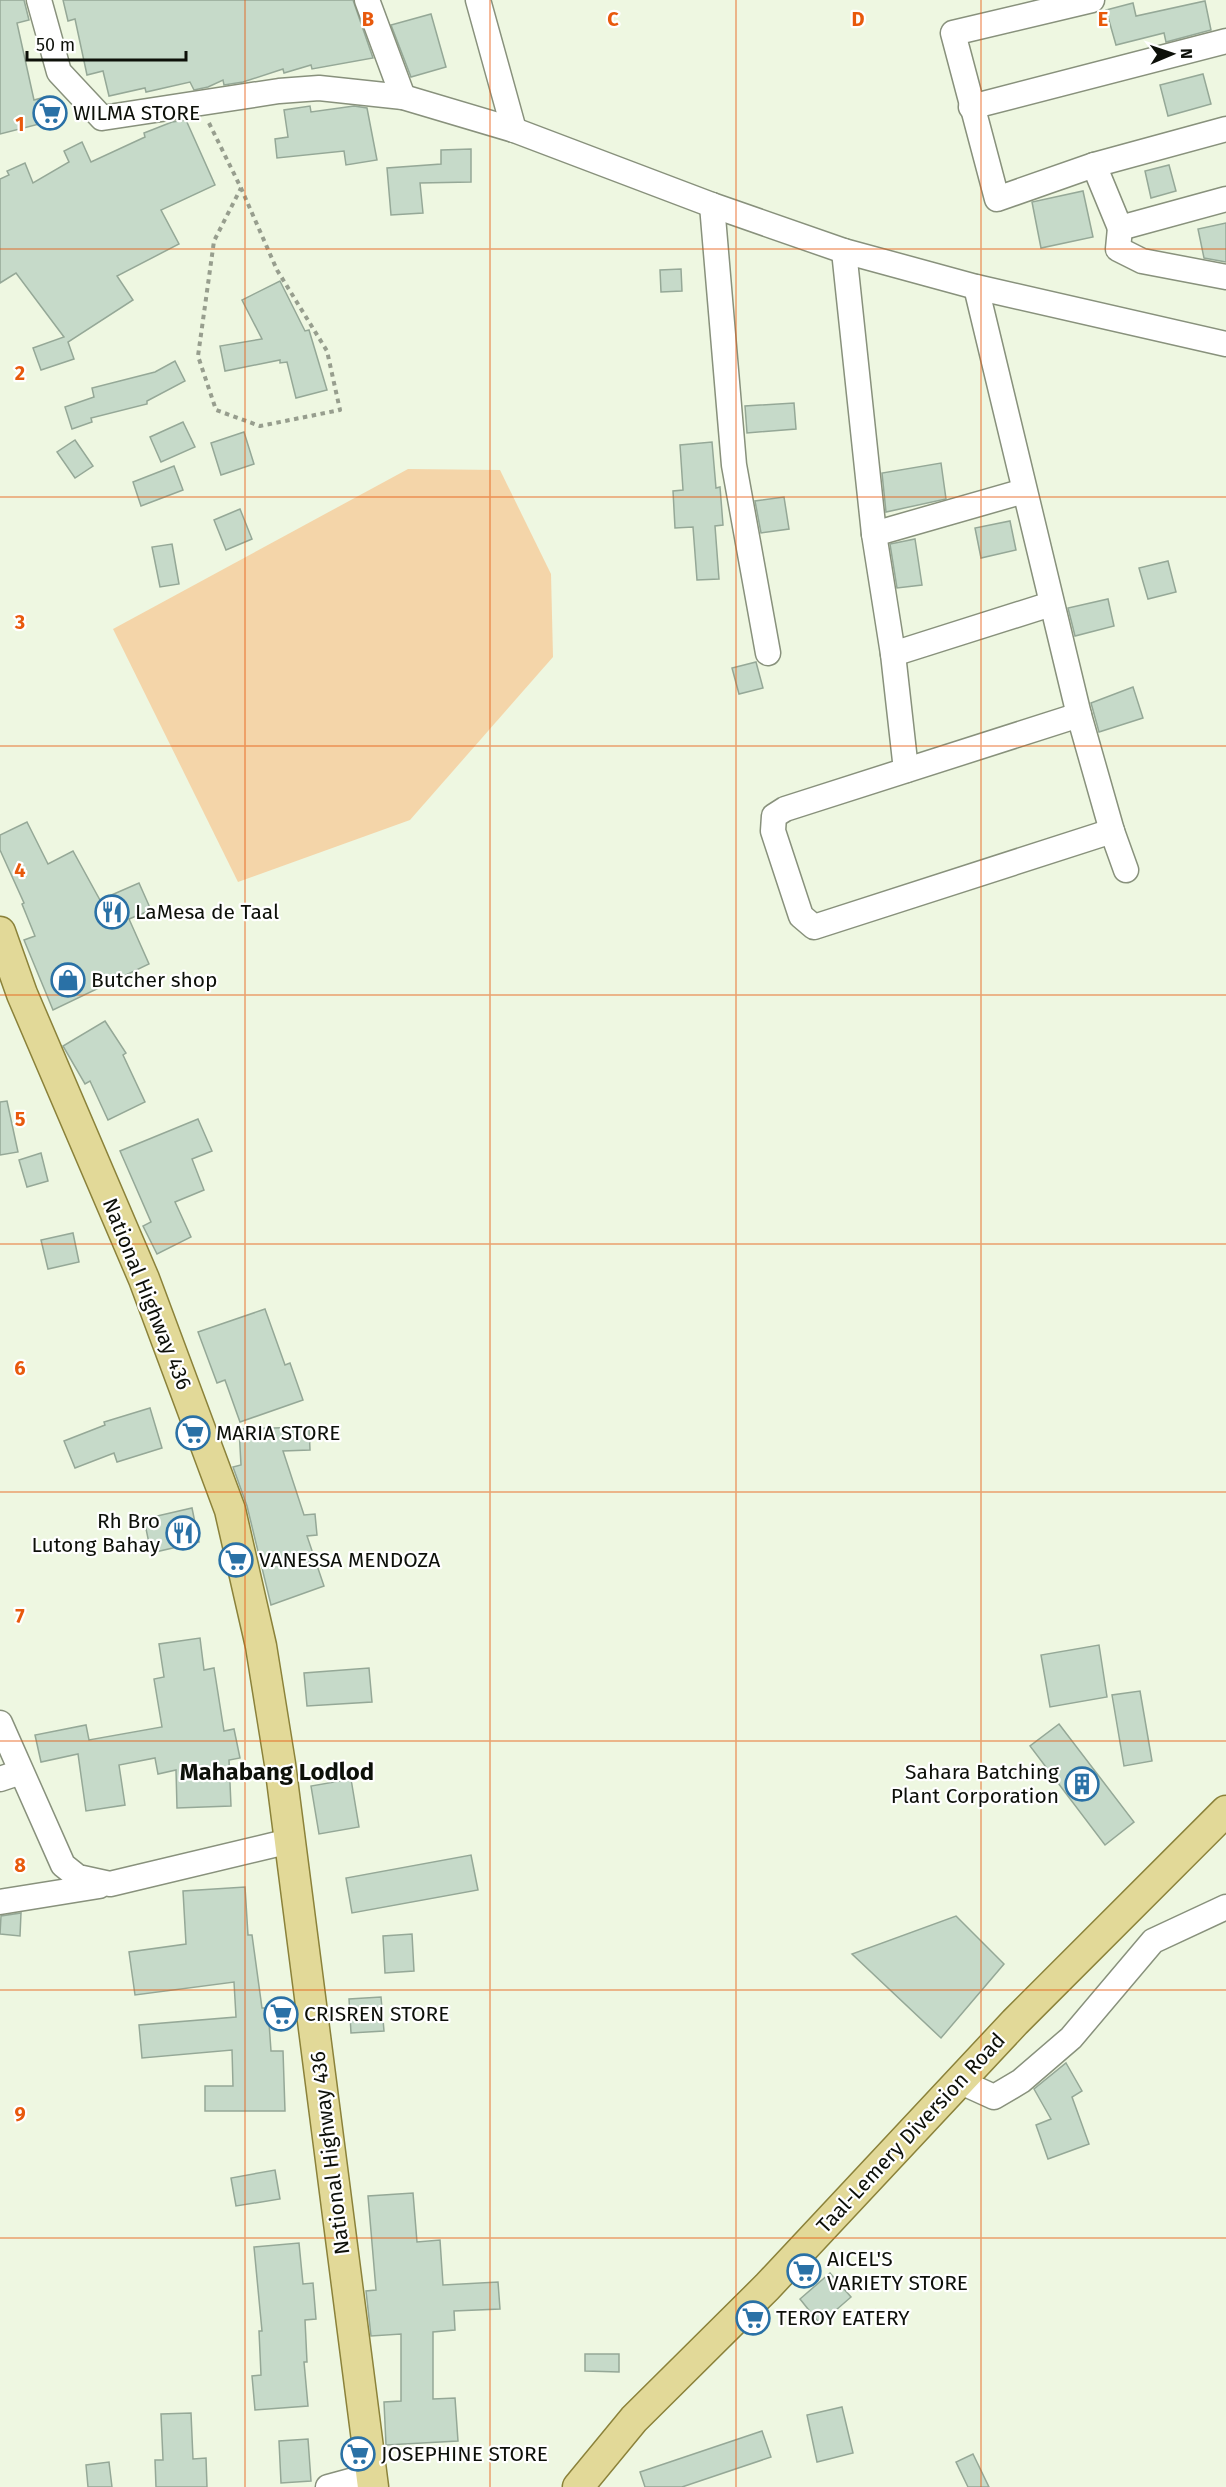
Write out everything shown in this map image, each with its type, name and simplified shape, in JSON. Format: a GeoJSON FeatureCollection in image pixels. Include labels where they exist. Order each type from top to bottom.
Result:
{"type":"FeatureCollection","features":[{"type":"Feature","properties":{"kind":"main road","name":"National Highway 436"},"geometry":{"type":"LineString","coordinates":[[0,932],[22,994],[144,1279],[230,1510],[261,1646],[290,1841],[373,2481]]}},
{"type":"Feature","properties":{"kind":"main road","name":"Taal-Lemery Diversion Road"},"geometry":{"type":"LineString","coordinates":[[578,2487],[634,2419],[767,2287],[1015,2022],[1226,1811]]}},
{"type":"Feature","properties":{"kind":"street"},"geometry":{"type":"LineString","coordinates":[[39,0],[59,72],[102,118],[198,101],[319,88],[404,97],[514,130],[712,205],[844,251],[976,287],[1226,344]]}},
{"type":"Feature","properties":{"kind":"street"},"geometry":{"type":"LineString","coordinates":[[367,0],[404,97]]}},
{"type":"Feature","properties":{"kind":"street"},"geometry":{"type":"LineString","coordinates":[[478,0],[514,130]]}},
{"type":"Feature","properties":{"kind":"street"},"geometry":{"type":"LineString","coordinates":[[1092,0],[953,33],[997,199],[1095,165],[1226,129]]}},
{"type":"Feature","properties":{"kind":"street"},"geometry":{"type":"LineString","coordinates":[[971,107],[1226,41]]}},
{"type":"Feature","properties":{"kind":"street"},"geometry":{"type":"LineString","coordinates":[[1095,165],[1120,228],[1118,249],[1142,261],[1226,277]]}},
{"type":"Feature","properties":{"kind":"street"},"geometry":{"type":"LineString","coordinates":[[1120,228],[1226,199]]}},
{"type":"Feature","properties":{"kind":"street"},"geometry":{"type":"LineString","coordinates":[[712,205],[734,465],[768,653]]}},
{"type":"Feature","properties":{"kind":"street"},"geometry":{"type":"LineString","coordinates":[[844,251],[874,534],[893,654],[906,770]]}},
{"type":"Feature","properties":{"kind":"street"},"geometry":{"type":"LineString","coordinates":[[976,287],[1079,715],[1112,831],[1126,870]]}},
{"type":"Feature","properties":{"kind":"street"},"geometry":{"type":"LineString","coordinates":[[874,534],[1024,490]]}},
{"type":"Feature","properties":{"kind":"street"},"geometry":{"type":"LineString","coordinates":[[893,654],[1051,604]]}},
{"type":"Feature","properties":{"kind":"street"},"geometry":{"type":"LineString","coordinates":[[1079,715],[785,808],[774,816],[773,831],[801,916],[814,927],[1112,831]]}},
{"type":"Feature","properties":{"kind":"street"},"geometry":{"type":"LineString","coordinates":[[0,1724],[11,1776],[63,1865],[78,1877],[110,1884]]}},
{"type":"Feature","properties":{"kind":"street"},"geometry":{"type":"LineString","coordinates":[[0,1902],[110,1884],[290,1841]]}},
{"type":"Feature","properties":{"kind":"street"},"geometry":{"type":"LineString","coordinates":[[961,2082],[994,2097],[1021,2082],[1071,2038],[1153,1941],[1226,1907]]}},
{"type":"Feature","properties":{"kind":"street"},"geometry":{"type":"LineString","coordinates":[[328,2487],[373,2481]]}},
{"type":"Feature","properties":{"kind":"path"},"geometry":{"type":"LineString","coordinates":[[198,101],[241,188],[277,270],[327,351],[340,410],[260,426],[216,410],[198,356],[214,241],[241,188]]}},
{"type":"Feature","properties":{"kind":"shaded area"},"geometry":{"type":"Polygon","coordinates":[[[408,469],[500,470],[551,574],[553,657],[410,820],[238,882],[113,629],[408,469]]]}},
{"type":"Feature","properties":{"kind":"building"},"geometry":{"type":"Polygon","coordinates":[[[0,0],[24,0],[29,20],[17,23],[34,100],[45,97],[51,121],[0,134],[0,0]]]}},
{"type":"Feature","properties":{"kind":"building"},"geometry":{"type":"Polygon","coordinates":[[[63,0],[353,0],[373,58],[312,69],[311,65],[284,73],[283,69],[243,82],[224,85],[223,80],[194,90],[190,82],[146,92],[145,88],[109,96],[103,71],[87,75],[75,19],[68,21],[63,0]]]}},
{"type":"Feature","properties":{"kind":"building"},"geometry":{"type":"Polygon","coordinates":[[[1205,1],[1211,30],[1166,42],[1164,33],[1116,45],[1106,10],[1133,3],[1136,16],[1205,1]]]}},
{"type":"Feature","properties":{"kind":"building"},"geometry":{"type":"Polygon","coordinates":[[[431,14],[446,67],[411,77],[391,25],[431,14]]]}},
{"type":"Feature","properties":{"kind":"building"},"geometry":{"type":"Polygon","coordinates":[[[1203,74],[1211,104],[1168,116],[1160,85],[1203,74]]]}},
{"type":"Feature","properties":{"kind":"building"},"geometry":{"type":"Polygon","coordinates":[[[310,106],[311,112],[354,106],[367,108],[377,160],[346,165],[344,151],[277,158],[275,139],[288,137],[284,110],[310,106]]]}},
{"type":"Feature","properties":{"kind":"building"},"geometry":{"type":"Polygon","coordinates":[[[186,120],[215,185],[161,210],[179,244],[117,276],[133,300],[68,342],[74,359],[41,370],[33,348],[64,337],[16,273],[0,283],[0,179],[9,175],[7,171],[25,163],[33,183],[69,162],[64,151],[82,142],[91,162],[145,137],[144,133],[172,122],[186,120]]]}},
{"type":"Feature","properties":{"kind":"building"},"geometry":{"type":"Polygon","coordinates":[[[471,149],[471,182],[420,183],[423,213],[391,215],[387,168],[441,164],[441,150],[471,149]]]}},
{"type":"Feature","properties":{"kind":"building"},"geometry":{"type":"Polygon","coordinates":[[[1169,165],[1176,191],[1151,198],[1145,171],[1169,165]]]}},
{"type":"Feature","properties":{"kind":"building"},"geometry":{"type":"Polygon","coordinates":[[[1083,191],[1093,237],[1041,248],[1032,202],[1083,191]]]}},
{"type":"Feature","properties":{"kind":"building"},"geometry":{"type":"Polygon","coordinates":[[[1226,223],[1226,262],[1204,258],[1198,229],[1226,223]]]}},
{"type":"Feature","properties":{"kind":"building"},"geometry":{"type":"Polygon","coordinates":[[[681,269],[682,291],[661,292],[660,270],[681,269]]]}},
{"type":"Feature","properties":{"kind":"building"},"geometry":{"type":"Polygon","coordinates":[[[280,281],[305,331],[309,330],[327,390],[296,398],[287,362],[280,363],[280,360],[225,371],[220,346],[262,339],[242,300],[280,281]]]}},
{"type":"Feature","properties":{"kind":"building"},"geometry":{"type":"Polygon","coordinates":[[[175,361],[185,381],[147,401],[147,404],[91,418],[92,422],[72,429],[65,407],[94,397],[92,388],[155,372],[175,361]]]}},
{"type":"Feature","properties":{"kind":"building"},"geometry":{"type":"Polygon","coordinates":[[[794,403],[796,429],[747,433],[745,406],[794,403]]]}},
{"type":"Feature","properties":{"kind":"building"},"geometry":{"type":"Polygon","coordinates":[[[183,422],[195,447],[161,462],[150,437],[183,422]]]}},
{"type":"Feature","properties":{"kind":"building"},"geometry":{"type":"Polygon","coordinates":[[[244,432],[254,464],[221,475],[211,443],[244,432]]]}},
{"type":"Feature","properties":{"kind":"building"},"geometry":{"type":"Polygon","coordinates":[[[75,440],[93,466],[75,478],[57,452],[75,440]]]}},
{"type":"Feature","properties":{"kind":"building"},"geometry":{"type":"Polygon","coordinates":[[[712,442],[716,488],[720,487],[723,525],[715,526],[719,579],[697,580],[693,527],[675,528],[673,491],[683,490],[680,445],[712,442]]]}},
{"type":"Feature","properties":{"kind":"building"},"geometry":{"type":"Polygon","coordinates":[[[941,463],[946,499],[886,512],[882,473],[941,463]]]}},
{"type":"Feature","properties":{"kind":"building"},"geometry":{"type":"Polygon","coordinates":[[[174,466],[183,490],[141,506],[133,482],[174,466]]]}},
{"type":"Feature","properties":{"kind":"building"},"geometry":{"type":"Polygon","coordinates":[[[784,497],[789,529],[761,533],[755,501],[784,497]]]}},
{"type":"Feature","properties":{"kind":"building"},"geometry":{"type":"Polygon","coordinates":[[[240,509],[252,539],[226,550],[214,520],[240,509]]]}},
{"type":"Feature","properties":{"kind":"building"},"geometry":{"type":"Polygon","coordinates":[[[1010,521],[1016,550],[981,558],[975,528],[1010,521]]]}},
{"type":"Feature","properties":{"kind":"building"},"geometry":{"type":"Polygon","coordinates":[[[915,539],[922,585],[897,588],[890,544],[915,539]]]}},
{"type":"Feature","properties":{"kind":"building"},"geometry":{"type":"Polygon","coordinates":[[[172,544],[179,584],[160,587],[152,547],[172,544]]]}},
{"type":"Feature","properties":{"kind":"building"},"geometry":{"type":"Polygon","coordinates":[[[1168,561],[1176,592],[1148,599],[1139,568],[1168,561]]]}},
{"type":"Feature","properties":{"kind":"building"},"geometry":{"type":"Polygon","coordinates":[[[1108,599],[1114,626],[1075,636],[1068,608],[1108,599]]]}},
{"type":"Feature","properties":{"kind":"building"},"geometry":{"type":"Polygon","coordinates":[[[756,662],[763,688],[739,694],[732,668],[756,662]]]}},
{"type":"Feature","properties":{"kind":"building"},"geometry":{"type":"Polygon","coordinates":[[[1133,687],[1143,718],[1099,732],[1091,703],[1133,687]]]}},
{"type":"Feature","properties":{"kind":"building"},"geometry":{"type":"Polygon","coordinates":[[[27,822],[48,864],[73,851],[100,900],[139,883],[151,910],[129,919],[149,964],[53,1010],[24,940],[35,936],[22,904],[24,903],[0,850],[0,835],[27,822]]]}},
{"type":"Feature","properties":{"kind":"building"},"geometry":{"type":"Polygon","coordinates":[[[105,1021],[126,1053],[123,1055],[145,1102],[108,1120],[90,1081],[85,1084],[63,1046],[105,1021]]]}},
{"type":"Feature","properties":{"kind":"building"},"geometry":{"type":"Polygon","coordinates":[[[7,1101],[18,1152],[0,1155],[0,1102],[7,1101]]]}},
{"type":"Feature","properties":{"kind":"building"},"geometry":{"type":"Polygon","coordinates":[[[198,1119],[212,1151],[192,1159],[204,1190],[175,1202],[191,1237],[157,1254],[143,1226],[151,1222],[120,1151],[198,1119]]]}},
{"type":"Feature","properties":{"kind":"building"},"geometry":{"type":"Polygon","coordinates":[[[41,1153],[48,1181],[27,1187],[19,1160],[41,1153]]]}},
{"type":"Feature","properties":{"kind":"building"},"geometry":{"type":"Polygon","coordinates":[[[73,1233],[79,1262],[48,1269],[41,1240],[73,1233]]]}},
{"type":"Feature","properties":{"kind":"building"},"geometry":{"type":"Polygon","coordinates":[[[265,1309],[285,1365],[290,1363],[303,1400],[240,1422],[225,1380],[217,1383],[198,1332],[265,1309]]]}},
{"type":"Feature","properties":{"kind":"building"},"geometry":{"type":"Polygon","coordinates":[[[150,1408],[162,1448],[117,1462],[114,1453],[75,1468],[64,1441],[105,1425],[104,1422],[150,1408]]]}},
{"type":"Feature","properties":{"kind":"building"},"geometry":{"type":"Polygon","coordinates":[[[309,1427],[310,1450],[283,1451],[304,1515],[315,1514],[317,1535],[307,1536],[324,1586],[271,1605],[247,1506],[233,1467],[241,1465],[239,1429],[309,1427]]]}},
{"type":"Feature","properties":{"kind":"building"},"geometry":{"type":"Polygon","coordinates":[[[192,1508],[199,1542],[151,1553],[144,1519],[192,1508]]]}},
{"type":"Feature","properties":{"kind":"building"},"geometry":{"type":"Polygon","coordinates":[[[200,1638],[204,1670],[214,1668],[224,1731],[234,1729],[240,1758],[229,1760],[231,1806],[177,1808],[176,1770],[158,1774],[155,1758],[119,1765],[125,1805],[86,1811],[78,1754],[41,1762],[35,1735],[86,1725],[89,1740],[162,1727],[154,1679],[164,1677],[159,1644],[200,1638]]]}},
{"type":"Feature","properties":{"kind":"building"},"geometry":{"type":"Polygon","coordinates":[[[1099,1645],[1107,1697],[1050,1707],[1041,1655],[1099,1645]]]}},
{"type":"Feature","properties":{"kind":"building"},"geometry":{"type":"Polygon","coordinates":[[[369,1668],[372,1702],[307,1706],[304,1673],[369,1668]]]}},
{"type":"Feature","properties":{"kind":"building"},"geometry":{"type":"Polygon","coordinates":[[[1140,1691],[1152,1761],[1124,1766],[1112,1695],[1140,1691]]]}},
{"type":"Feature","properties":{"kind":"building","name":"Sahara Batching Plant Corporation"},"geometry":{"type":"Polygon","coordinates":[[[1059,1724],[1134,1822],[1105,1845],[1030,1746],[1059,1724]]]}},
{"type":"Feature","properties":{"kind":"building"},"geometry":{"type":"Polygon","coordinates":[[[351,1779],[359,1827],[319,1834],[311,1786],[351,1779]]]}},
{"type":"Feature","properties":{"kind":"building"},"geometry":{"type":"Polygon","coordinates":[[[471,1855],[478,1890],[352,1913],[346,1878],[471,1855]]]}},
{"type":"Feature","properties":{"kind":"building"},"geometry":{"type":"Polygon","coordinates":[[[245,1887],[248,1935],[252,1935],[262,2008],[268,2008],[271,2051],[283,2051],[285,2111],[205,2111],[205,2086],[233,2086],[232,2050],[142,2058],[139,2025],[236,2017],[234,1982],[135,1995],[129,1952],[186,1944],[183,1891],[245,1887]]]}},
{"type":"Feature","properties":{"kind":"building"},"geometry":{"type":"Polygon","coordinates":[[[21,1913],[20,1936],[0,1934],[1,1916],[21,1913]]]}},
{"type":"Feature","properties":{"kind":"building"},"geometry":{"type":"Polygon","coordinates":[[[956,1916],[1004,1964],[941,2038],[852,1954],[956,1916]]]}},
{"type":"Feature","properties":{"kind":"building"},"geometry":{"type":"Polygon","coordinates":[[[412,1934],[414,1971],[385,1973],[383,1936],[412,1934]]]}},
{"type":"Feature","properties":{"kind":"building"},"geometry":{"type":"Polygon","coordinates":[[[381,1997],[384,2031],[351,2033],[349,1999],[381,1997]]]}},
{"type":"Feature","properties":{"kind":"building"},"geometry":{"type":"Polygon","coordinates":[[[1066,2063],[1082,2091],[1072,2097],[1089,2144],[1048,2159],[1036,2125],[1051,2119],[1034,2089],[1066,2063]]]}},
{"type":"Feature","properties":{"kind":"building"},"geometry":{"type":"Polygon","coordinates":[[[275,2170],[280,2199],[236,2206],[231,2178],[275,2170]]]}},
{"type":"Feature","properties":{"kind":"building"},"geometry":{"type":"Polygon","coordinates":[[[413,2193],[417,2242],[440,2240],[443,2285],[498,2282],[500,2309],[454,2311],[455,2330],[433,2332],[433,2399],[455,2398],[458,2441],[386,2445],[384,2402],[401,2401],[401,2334],[371,2336],[366,2291],[376,2290],[368,2196],[413,2193]]]}},
{"type":"Feature","properties":{"kind":"building"},"geometry":{"type":"Polygon","coordinates":[[[299,2243],[303,2284],[313,2283],[316,2319],[305,2320],[307,2362],[304,2362],[308,2406],[255,2410],[252,2376],[261,2375],[259,2331],[262,2331],[254,2247],[299,2243]]]}},
{"type":"Feature","properties":{"kind":"building"},"geometry":{"type":"Polygon","coordinates":[[[830,2273],[851,2297],[820,2324],[800,2299],[830,2273]]]}},
{"type":"Feature","properties":{"kind":"building"},"geometry":{"type":"Polygon","coordinates":[[[585,2354],[619,2354],[619,2372],[585,2371],[585,2354]]]}},
{"type":"Feature","properties":{"kind":"building"},"geometry":{"type":"Polygon","coordinates":[[[842,2407],[853,2453],[817,2462],[807,2415],[842,2407]]]}},
{"type":"Feature","properties":{"kind":"building"},"geometry":{"type":"Polygon","coordinates":[[[191,2413],[193,2459],[206,2458],[207,2487],[156,2487],[155,2460],[163,2460],[161,2414],[191,2413]]]}},
{"type":"Feature","properties":{"kind":"building"},"geometry":{"type":"Polygon","coordinates":[[[762,2431],[771,2457],[682,2487],[645,2487],[640,2472],[762,2431]]]}},
{"type":"Feature","properties":{"kind":"building"},"geometry":{"type":"Polygon","coordinates":[[[308,2439],[311,2481],[281,2483],[279,2441],[308,2439]]]}},
{"type":"Feature","properties":{"kind":"building"},"geometry":{"type":"Polygon","coordinates":[[[973,2454],[989,2487],[968,2487],[956,2462],[973,2454]]]}},
{"type":"Feature","properties":{"kind":"building"},"geometry":{"type":"Polygon","coordinates":[[[109,2462],[112,2487],[88,2487],[86,2465],[109,2462]]]}},
{"type":"Feature","properties":{"kind":"place","name":"WILMA STORE"},"geometry":{"type":"Point","coordinates":[50,113]}},
{"type":"Feature","properties":{"kind":"place","name":"LaMesa de Taal"},"geometry":{"type":"Point","coordinates":[112,912]}},
{"type":"Feature","properties":{"kind":"place","name":"Butcher shop"},"geometry":{"type":"Point","coordinates":[68,980]}},
{"type":"Feature","properties":{"kind":"place","name":"MARIA STORE"},"geometry":{"type":"Point","coordinates":[193,1433]}},
{"type":"Feature","properties":{"kind":"place","name":"Rh Bro Lutong Bahay"},"geometry":{"type":"Point","coordinates":[183,1533]}},
{"type":"Feature","properties":{"kind":"place","name":"VANESSA MENDOZA"},"geometry":{"type":"Point","coordinates":[236,1560]}},
{"type":"Feature","properties":{"kind":"place","name":"Sahara Batching Plant Corporation"},"geometry":{"type":"Point","coordinates":[1082,1784]}},
{"type":"Feature","properties":{"kind":"place","name":"CRISREN STORE"},"geometry":{"type":"Point","coordinates":[281,2014]}},
{"type":"Feature","properties":{"kind":"place","name":"AICEL'S VARIETY STORE"},"geometry":{"type":"Point","coordinates":[804,2271]}},
{"type":"Feature","properties":{"kind":"place","name":"TEROY EATERY"},"geometry":{"type":"Point","coordinates":[753,2318]}},
{"type":"Feature","properties":{"kind":"place","name":"JOSEPHINE STORE"},"geometry":{"type":"Point","coordinates":[358,2454]}},
{"type":"Feature","properties":{"kind":"district","name":"Mahabang Lodlod"},"geometry":{"type":"Point","coordinates":[277,1772]}}]}
